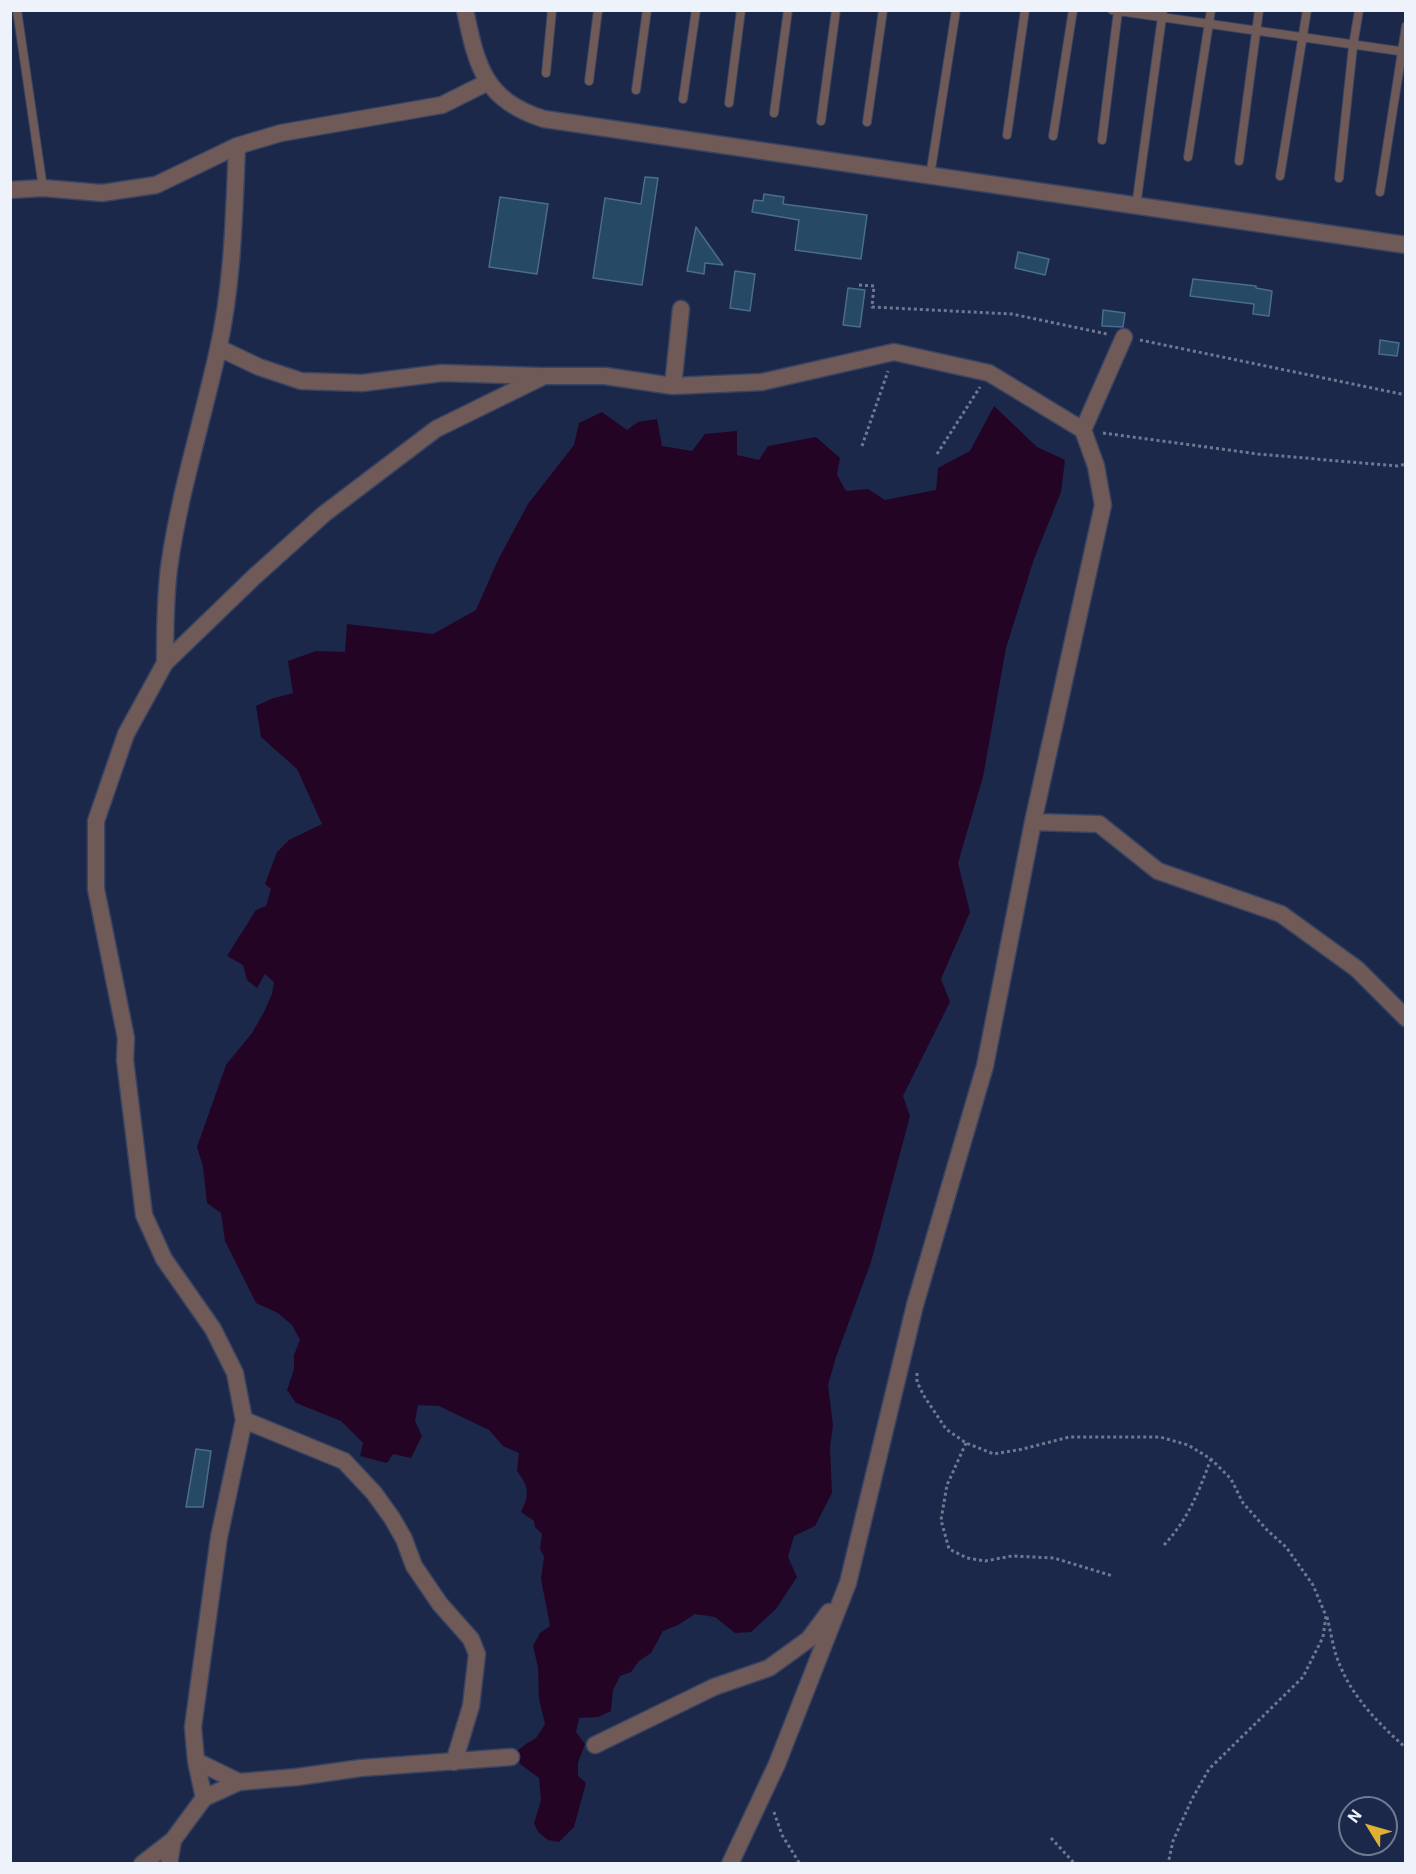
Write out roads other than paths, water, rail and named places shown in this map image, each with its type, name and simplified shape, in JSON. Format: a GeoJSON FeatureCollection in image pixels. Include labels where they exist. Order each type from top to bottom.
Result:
{"type":"FeatureCollection","features":[{"type":"Feature","properties":{"kind":"street"},"geometry":{"type":"LineString","coordinates":[[465,10],[478,63],[488,82],[511,105],[544,119],[1406,245]]}},
{"type":"Feature","properties":{"kind":"street"},"geometry":{"type":"LineString","coordinates":[[10,190],[43,188],[102,193],[156,185],[237,146],[281,133],[442,105],[488,82]]}},
{"type":"Feature","properties":{"kind":"street"},"geometry":{"type":"LineString","coordinates":[[165,663],[165,613],[169,567],[184,487],[219,348],[231,270],[237,146]]}},
{"type":"Feature","properties":{"kind":"street"},"geometry":{"type":"LineString","coordinates":[[673,386],[681,309]]}},
{"type":"Feature","properties":{"kind":"street"},"geometry":{"type":"LineString","coordinates":[[1083,430],[1124,337]]}},
{"type":"Feature","properties":{"kind":"street"},"geometry":{"type":"LineString","coordinates":[[219,348],[259,367],[301,381],[362,383],[442,373],[604,376],[673,386],[762,382],[894,352],[989,373],[1083,430],[1096,466],[1103,505],[1034,822],[985,1066],[915,1305],[848,1583],[777,1764],[730,1863]]}},
{"type":"Feature","properties":{"kind":"street"},"geometry":{"type":"LineString","coordinates":[[204,1798],[196,1761],[193,1727],[219,1537],[244,1420],[235,1372],[218,1337],[164,1259],[144,1215],[125,1060],[126,1038],[96,889],[96,821],[126,734],[165,663],[254,577],[324,514],[436,429],[544,376]]}},
{"type":"Feature","properties":{"kind":"street"},"geometry":{"type":"LineString","coordinates":[[1034,822],[1099,824],[1158,871],[1281,914],[1357,969],[1406,1017]]}},
{"type":"Feature","properties":{"kind":"street"},"geometry":{"type":"LineString","coordinates":[[244,1420],[344,1461],[374,1493],[392,1518],[404,1539],[414,1566],[440,1604],[471,1639],[477,1654],[471,1706],[454,1762]]}},
{"type":"Feature","properties":{"kind":"street"},"geometry":{"type":"LineString","coordinates":[[595,1745],[714,1687],[769,1668],[809,1639],[841,1598]]}},
{"type":"Feature","properties":{"kind":"street"},"geometry":{"type":"LineString","coordinates":[[142,1863],[173,1840],[204,1798],[239,1782],[361,1768],[511,1757]]}},
{"type":"Feature","properties":{"kind":"street"},"geometry":{"type":"LineString","coordinates":[[196,1761],[239,1782]]}},
{"type":"Feature","properties":{"kind":"street"},"geometry":{"type":"LineString","coordinates":[[169,1863],[173,1840]]}},
{"type":"Feature","properties":{"kind":"lane"},"geometry":{"type":"LineString","coordinates":[[17,10],[43,188]]}},
{"type":"Feature","properties":{"kind":"lane"},"geometry":{"type":"LineString","coordinates":[[546,73],[552,10]]}},
{"type":"Feature","properties":{"kind":"lane"},"geometry":{"type":"LineString","coordinates":[[589,81],[598,10]]}},
{"type":"Feature","properties":{"kind":"lane"},"geometry":{"type":"LineString","coordinates":[[636,90],[647,10]]}},
{"type":"Feature","properties":{"kind":"lane"},"geometry":{"type":"LineString","coordinates":[[683,99],[696,10]]}},
{"type":"Feature","properties":{"kind":"lane"},"geometry":{"type":"LineString","coordinates":[[729,103],[741,10]]}},
{"type":"Feature","properties":{"kind":"lane"},"geometry":{"type":"LineString","coordinates":[[774,113],[788,10]]}},
{"type":"Feature","properties":{"kind":"lane"},"geometry":{"type":"LineString","coordinates":[[821,121],[836,10]]}},
{"type":"Feature","properties":{"kind":"lane"},"geometry":{"type":"LineString","coordinates":[[867,122],[883,10]]}},
{"type":"Feature","properties":{"kind":"lane"},"geometry":{"type":"LineString","coordinates":[[930,177],[956,10]]}},
{"type":"Feature","properties":{"kind":"lane"},"geometry":{"type":"LineString","coordinates":[[1007,135],[1025,10]]}},
{"type":"Feature","properties":{"kind":"lane"},"geometry":{"type":"LineString","coordinates":[[1053,136],[1073,10]]}},
{"type":"Feature","properties":{"kind":"lane"},"geometry":{"type":"LineString","coordinates":[[1188,157],[1211,10]]}},
{"type":"Feature","properties":{"kind":"lane"},"geometry":{"type":"LineString","coordinates":[[1239,161],[1259,10]]}},
{"type":"Feature","properties":{"kind":"lane"},"geometry":{"type":"LineString","coordinates":[[1281,176],[1307,10]]}},
{"type":"Feature","properties":{"kind":"lane"},"geometry":{"type":"LineString","coordinates":[[1339,178],[1359,10]]}},
{"type":"Feature","properties":{"kind":"lane"},"geometry":{"type":"LineString","coordinates":[[1102,140],[1115,11],[1163,14],[1209,24],[1404,52]]}},
{"type":"Feature","properties":{"kind":"lane"},"geometry":{"type":"LineString","coordinates":[[1136,206],[1163,14]]}},
{"type":"Feature","properties":{"kind":"lane"},"geometry":{"type":"LineString","coordinates":[[1380,192],[1404,52],[1406,26]]}}]}
